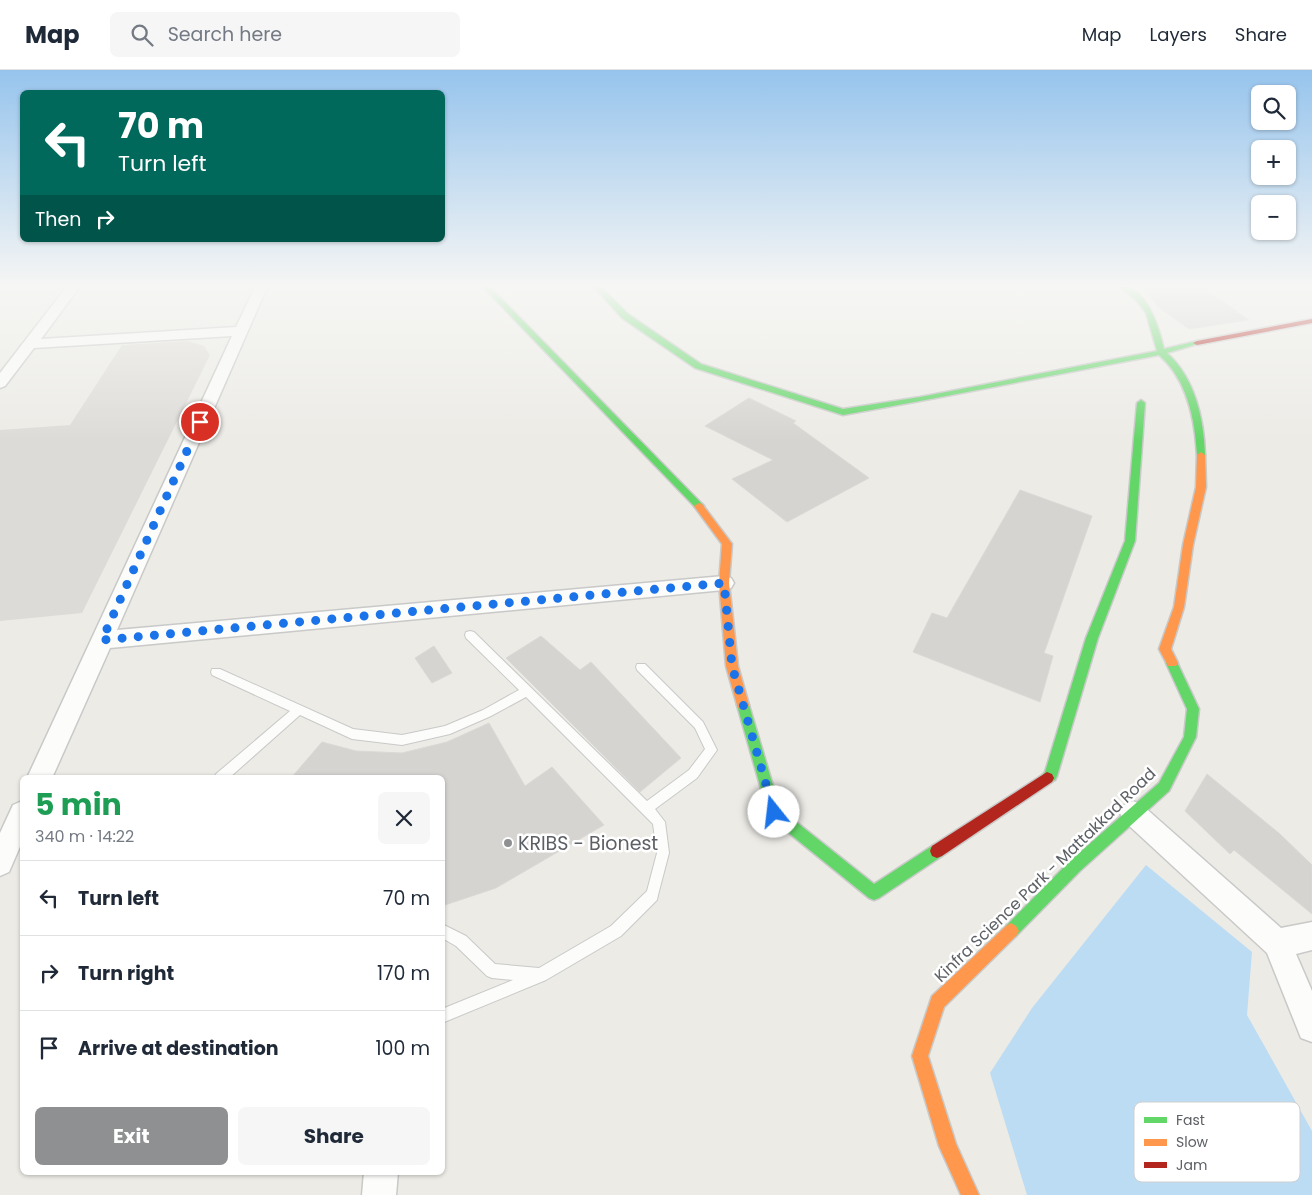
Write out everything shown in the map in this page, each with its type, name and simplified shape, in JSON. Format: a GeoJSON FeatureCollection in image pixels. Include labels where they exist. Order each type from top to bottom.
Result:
{"type":"FeatureCollection","features":[{"type":"Feature","properties":{"kind":"street"},"geometry":{"type":"LineString","coordinates":[[0,383],[36,338]]}},
{"type":"Feature","properties":{"kind":"street"},"geometry":{"type":"LineString","coordinates":[[31,344],[136,338]]}},
{"type":"Feature","properties":{"kind":"street"},"geometry":{"type":"LineString","coordinates":[[40,775],[237,338]]}},
{"type":"Feature","properties":{"kind":"street"},"geometry":{"type":"LineString","coordinates":[[535,338],[702,508],[727,544],[724,583],[732,666],[774,812],[874,893],[1050,776],[1092,638],[1130,541],[1141,403]]}},
{"type":"Feature","properties":{"kind":"street"},"geometry":{"type":"LineString","coordinates":[[656,338],[698,366],[843,412],[1161,352],[1220,338]]}},
{"type":"Feature","properties":{"kind":"street"},"geometry":{"type":"LineString","coordinates":[[1158,338],[1161,352]]}},
{"type":"Feature","properties":{"kind":"street","name":"Kinfra Science Park - Mattakkad Road"},"geometry":{"type":"LineString","coordinates":[[970,1195],[948,1146],[920,1056],[938,1002],[1075,866],[1164,787],[1190,737],[1193,708],[1165,649],[1179,607],[1188,545],[1201,487],[1201,442],[1189,392],[1176,366],[1161,352]]}},
{"type":"Feature","properties":{"kind":"street"},"geometry":{"type":"LineString","coordinates":[[102,640],[724,583]]}},
{"type":"Feature","properties":{"kind":"street"},"geometry":{"type":"LineString","coordinates":[[1133,813],[1277,943],[1312,1027]]}},
{"type":"Feature","properties":{"kind":"street"},"geometry":{"type":"LineString","coordinates":[[0,863],[12,826]]}},
{"type":"Feature","properties":{"kind":"street"},"geometry":{"type":"LineString","coordinates":[[1277,943],[1312,936]]}},
{"type":"Feature","properties":{"kind":"street"},"geometry":{"type":"LineString","coordinates":[[379,1195],[381,1175]]}},
{"type":"Feature","properties":{"kind":"lane"},"geometry":{"type":"LineString","coordinates":[[445,1015],[541,975],[616,931],[652,895],[664,853],[659,822],[470,635]]}},
{"type":"Feature","properties":{"kind":"lane"},"geometry":{"type":"LineString","coordinates":[[641,666],[699,724],[711,750],[693,774],[646,808]]}},
{"type":"Feature","properties":{"kind":"lane"},"geometry":{"type":"LineString","coordinates":[[216,672],[352,734],[402,740],[446,731],[487,713],[526,691]]}},
{"type":"Feature","properties":{"kind":"lane"},"geometry":{"type":"LineString","coordinates":[[223,775],[299,710]]}},
{"type":"Feature","properties":{"kind":"lane"},"geometry":{"type":"LineString","coordinates":[[445,932],[462,941],[492,971],[541,975]]}},
{"type":"Feature","properties":{"kind":"shaded area"},"geometry":{"type":"Polygon","coordinates":[[[188,341],[204,346],[210,355],[82,613],[0,621],[0,430],[70,425],[122,345],[188,341]]]}},
{"type":"Feature","properties":{"kind":"water"},"geometry":{"type":"Polygon","coordinates":[[[1146,865],[1252,952],[1247,1015],[1296,1102],[1134,1102],[1134,1182],[1300,1182],[1300,1110],[1312,1131],[1312,1195],[1027,1195],[990,1073],[1032,1008],[1146,865]]]}},
{"type":"Feature","properties":{"kind":"building"},"geometry":{"type":"Polygon","coordinates":[[[749,398],[796,421],[793,423],[869,478],[787,522],[732,479],[773,460],[705,426],[749,398]]]}},
{"type":"Feature","properties":{"kind":"building"},"geometry":{"type":"Polygon","coordinates":[[[1020,490],[1092,516],[1044,653],[1053,656],[1040,702],[913,652],[932,613],[947,618],[1020,490]]]}},
{"type":"Feature","properties":{"kind":"building"},"geometry":{"type":"Polygon","coordinates":[[[541,636],[580,670],[591,662],[681,758],[640,792],[506,658],[541,636]]]}},
{"type":"Feature","properties":{"kind":"building"},"geometry":{"type":"Polygon","coordinates":[[[434,646],[452,673],[432,683],[415,658],[434,646]]]}},
{"type":"Feature","properties":{"kind":"building"},"geometry":{"type":"Polygon","coordinates":[[[489,723],[525,786],[552,767],[604,825],[496,888],[445,905],[445,775],[294,775],[322,742],[356,751],[402,753],[447,742],[489,723]]]}},
{"type":"Feature","properties":{"kind":"building"},"geometry":{"type":"Polygon","coordinates":[[[1207,774],[1280,834],[1312,865],[1312,914],[1234,850],[1230,854],[1185,811],[1207,774]]]}},
{"type":"Feature","properties":{"kind":"traffic: fast"},"geometry":{"type":"LineString","coordinates":[[535,338],[699,506]]}},
{"type":"Feature","properties":{"kind":"traffic: fast"},"geometry":{"type":"LineString","coordinates":[[656,338],[698,366],[843,412],[920,399],[1161,352],[1197,343]]}},
{"type":"Feature","properties":{"kind":"traffic: fast"},"geometry":{"type":"LineString","coordinates":[[1158,338],[1161,352]]}},
{"type":"Feature","properties":{"kind":"traffic: fast"},"geometry":{"type":"LineString","coordinates":[[1161,352],[1175,365],[1186,384],[1197,421],[1201,455]]}},
{"type":"Feature","properties":{"kind":"traffic: fast"},"geometry":{"type":"LineString","coordinates":[[1047,778],[1050,776],[1092,638],[1130,541],[1141,403]]}},
{"type":"Feature","properties":{"kind":"traffic: fast"},"geometry":{"type":"LineString","coordinates":[[1011,931],[1075,866],[1164,787],[1190,737],[1193,709],[1172,663]]}},
{"type":"Feature","properties":{"kind":"traffic: fast"},"geometry":{"type":"LineString","coordinates":[[743,705],[774,813],[874,893],[937,851]]}},
{"type":"Feature","properties":{"kind":"traffic: slow"},"geometry":{"type":"LineString","coordinates":[[1172,663],[1165,649],[1179,607],[1188,545],[1201,487],[1201,455]]}},
{"type":"Feature","properties":{"kind":"traffic: slow"},"geometry":{"type":"LineString","coordinates":[[699,506],[727,544],[724,583],[732,666],[743,705]]}},
{"type":"Feature","properties":{"kind":"traffic: slow"},"geometry":{"type":"LineString","coordinates":[[970,1195],[948,1146],[920,1056],[938,1002],[1011,931]]}},
{"type":"Feature","properties":{"kind":"traffic: jam"},"geometry":{"type":"LineString","coordinates":[[1197,343],[1226,338]]}},
{"type":"Feature","properties":{"kind":"traffic: jam"},"geometry":{"type":"LineString","coordinates":[[937,851],[1047,778]]}},
{"type":"Feature","properties":{"kind":"place","name":"KRIBS - Bionest"},"geometry":{"type":"Point","coordinates":[508,843]}},
{"type":"Feature","properties":{"kind":"route"},"geometry":{"type":"LineString","coordinates":[[200,422],[102,640],[724,583],[732,666],[774,812]]}}]}
